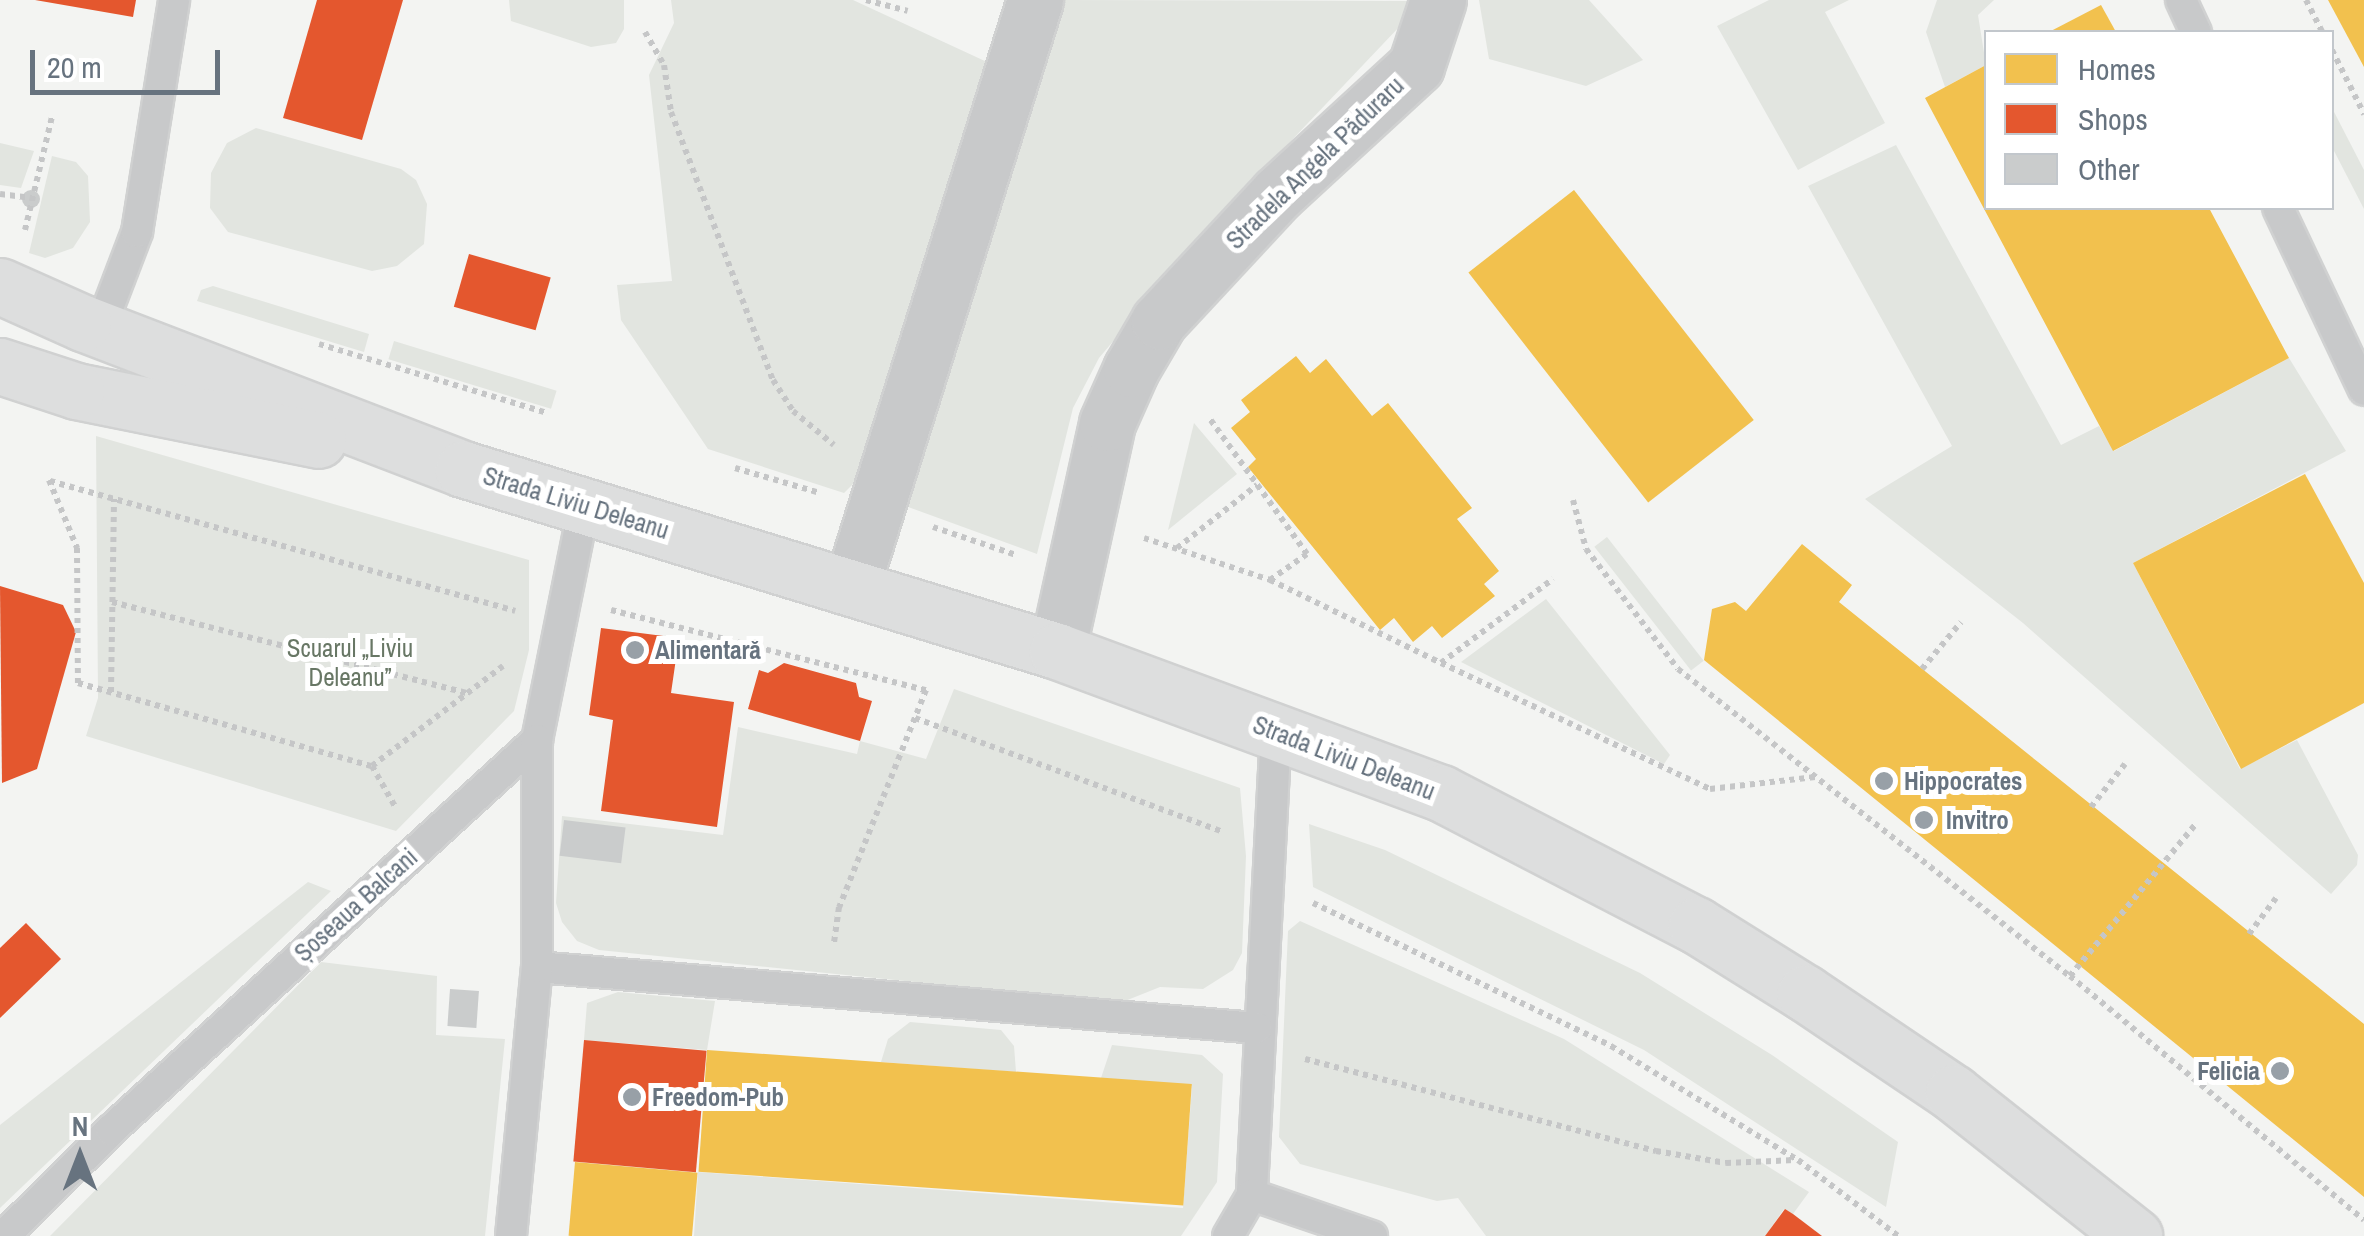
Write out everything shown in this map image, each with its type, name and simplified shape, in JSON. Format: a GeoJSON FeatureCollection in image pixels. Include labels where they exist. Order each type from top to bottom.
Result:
{"type":"FeatureCollection","features":[{"type":"Feature","properties":{"kind":"main road"},"geometry":{"type":"LineString","coordinates":[[0,286],[92,326]]}},
{"type":"Feature","properties":{"kind":"main road"},"geometry":{"type":"LineString","coordinates":[[0,308],[92,326]]}},
{"type":"Feature","properties":{"kind":"main road","name":"Strada Liviu Deleanu"},"geometry":{"type":"LineString","coordinates":[[92,326],[463,469],[1057,651],[1441,794],[1696,925],[1953,1093],[2134,1236]]}},
{"type":"Feature","properties":{"kind":"main road","name":"Strada Liviu Deleanu"},"geometry":{"type":"LineString","coordinates":[[28,373],[463,469]]}},
{"type":"Feature","properties":{"kind":"street"},"geometry":{"type":"LineString","coordinates":[[851,588],[903,507],[1035,0]]}},
{"type":"Feature","properties":{"kind":"street","name":"Stradela Angela Păduraru"},"geometry":{"type":"LineString","coordinates":[[1057,651],[1106,424],[1159,321],[1277,194],[1416,66],[1438,0]]}},
{"type":"Feature","properties":{"kind":"lane"},"geometry":{"type":"LineString","coordinates":[[92,326],[137,232],[174,0]]}},
{"type":"Feature","properties":{"kind":"lane"},"geometry":{"type":"LineString","coordinates":[[2181,0],[2195,30]]}},
{"type":"Feature","properties":{"kind":"lane"},"geometry":{"type":"LineString","coordinates":[[2279,210],[2364,390]]}},
{"type":"Feature","properties":{"kind":"lane"},"geometry":{"type":"LineString","coordinates":[[511,1236],[537,967],[537,740],[584,506]]}},
{"type":"Feature","properties":{"kind":"lane"},"geometry":{"type":"LineString","coordinates":[[1228,1236],[1252,1195],[1256,1038],[1276,732]]}},
{"type":"Feature","properties":{"kind":"lane","name":"Șoseaua Balcani"},"geometry":{"type":"LineString","coordinates":[[4,1236],[111,1130],[537,740]]}},
{"type":"Feature","properties":{"kind":"lane"},"geometry":{"type":"LineString","coordinates":[[537,967],[828,992],[1256,1038]]}},
{"type":"Feature","properties":{"kind":"lane"},"geometry":{"type":"LineString","coordinates":[[1252,1195],[1372,1236]]}},
{"type":"Feature","properties":{"kind":"path"},"geometry":{"type":"LineString","coordinates":[[866,0],[908,11]]}},
{"type":"Feature","properties":{"kind":"path"},"geometry":{"type":"LineString","coordinates":[[2306,0],[2321,30]]}},
{"type":"Feature","properties":{"kind":"path"},"geometry":{"type":"LineString","coordinates":[[646,32],[664,65],[672,112],[773,380],[793,411],[903,507],[1074,575]]}},
{"type":"Feature","properties":{"kind":"path"},"geometry":{"type":"LineString","coordinates":[[2334,54],[2364,114]]}},
{"type":"Feature","properties":{"kind":"path"},"geometry":{"type":"LineString","coordinates":[[23,236],[52,117]]}},
{"type":"Feature","properties":{"kind":"path"},"geometry":{"type":"LineString","coordinates":[[0,194],[32,198]]}},
{"type":"Feature","properties":{"kind":"path"},"geometry":{"type":"LineString","coordinates":[[308,341],[548,413]]}},
{"type":"Feature","properties":{"kind":"path"},"geometry":{"type":"LineString","coordinates":[[1210,419],[1307,554],[1270,580]]}},
{"type":"Feature","properties":{"kind":"path"},"geometry":{"type":"LineString","coordinates":[[735,468],[826,495]]}},
{"type":"Feature","properties":{"kind":"path"},"geometry":{"type":"LineString","coordinates":[[49,480],[114,499],[560,624],[372,766],[78,683],[77,548],[49,480]]}},
{"type":"Feature","properties":{"kind":"path"},"geometry":{"type":"LineString","coordinates":[[1177,548],[1257,484]]}},
{"type":"Feature","properties":{"kind":"path"},"geometry":{"type":"LineString","coordinates":[[111,692],[114,499]]}},
{"type":"Feature","properties":{"kind":"path"},"geometry":{"type":"LineString","coordinates":[[1573,500],[1586,549],[1678,669],[2070,976],[2364,1220]]}},
{"type":"Feature","properties":{"kind":"path"},"geometry":{"type":"LineString","coordinates":[[1086,520],[1270,580],[1710,789],[1815,776]]}},
{"type":"Feature","properties":{"kind":"path"},"geometry":{"type":"LineString","coordinates":[[1441,663],[1552,580]]}},
{"type":"Feature","properties":{"kind":"path"},"geometry":{"type":"LineString","coordinates":[[112,602],[468,693]]}},
{"type":"Feature","properties":{"kind":"path"},"geometry":{"type":"LineString","coordinates":[[600,612],[622,608],[926,690],[839,907],[828,992]]}},
{"type":"Feature","properties":{"kind":"path"},"geometry":{"type":"LineString","coordinates":[[1922,669],[1961,622]]}},
{"type":"Feature","properties":{"kind":"path"},"geometry":{"type":"LineString","coordinates":[[915,718],[1268,848]]}},
{"type":"Feature","properties":{"kind":"path"},"geometry":{"type":"LineString","coordinates":[[2091,807],[2125,764]]}},
{"type":"Feature","properties":{"kind":"path"},"geometry":{"type":"LineString","coordinates":[[2070,976],[2194,825]]}},
{"type":"Feature","properties":{"kind":"path"},"geometry":{"type":"LineString","coordinates":[[1266,883],[1611,1046],[1798,1160],[1898,1236]]}},
{"type":"Feature","properties":{"kind":"path"},"geometry":{"type":"LineString","coordinates":[[2248,934],[2276,898]]}},
{"type":"Feature","properties":{"kind":"path"},"geometry":{"type":"LineString","coordinates":[[1256,1038],[1656,1151],[1726,1164],[1798,1160]]}},
{"type":"Feature","properties":{"kind":"green space"},"geometry":{"type":"Polygon","coordinates":[[[509,0],[624,0],[624,29],[616,43],[591,47],[511,21],[509,0]]]}},
{"type":"Feature","properties":{"kind":"green space"},"geometry":{"type":"Polygon","coordinates":[[[671,0],[853,0],[987,62],[859,478],[844,493],[708,449],[621,320],[617,285],[672,281],[649,75],[674,23],[671,0]]]}},
{"type":"Feature","properties":{"kind":"green space"},"geometry":{"type":"Polygon","coordinates":[[[1064,0],[1408,1],[1401,25],[1213,223],[1099,358],[1073,408],[1037,554],[900,504],[1064,0]]]}},
{"type":"Feature","properties":{"kind":"green space"},"geometry":{"type":"Polygon","coordinates":[[[1479,0],[1589,0],[1643,60],[1586,86],[1489,59],[1479,0]]]}},
{"type":"Feature","properties":{"kind":"green space"},"geometry":{"type":"Polygon","coordinates":[[[1769,0],[1849,0],[1825,12],[1885,123],[1798,170],[1717,26],[1769,0]]]}},
{"type":"Feature","properties":{"kind":"green space"},"geometry":{"type":"Polygon","coordinates":[[[1937,0],[1994,0],[1978,15],[1984,66],[1945,87],[1926,32],[1937,0]]]}},
{"type":"Feature","properties":{"kind":"green space"},"geometry":{"type":"Polygon","coordinates":[[[2334,112],[2364,170],[2364,209],[2334,151],[2334,112]]]}},
{"type":"Feature","properties":{"kind":"green space"},"geometry":{"type":"Polygon","coordinates":[[[256,128],[401,169],[416,180],[427,204],[424,244],[397,266],[372,271],[228,232],[210,208],[211,173],[227,143],[256,128]]]}},
{"type":"Feature","properties":{"kind":"green space"},"geometry":{"type":"Polygon","coordinates":[[[0,143],[34,151],[21,188],[0,185],[0,143]]]}},
{"type":"Feature","properties":{"kind":"green space"},"geometry":{"type":"Polygon","coordinates":[[[1896,145],[2061,445],[2099,426],[2114,451],[2289,358],[2346,451],[2133,563],[2240,769],[2297,740],[2358,855],[2357,865],[2331,894],[2023,623],[1865,499],[1952,446],[1808,186],[1896,145]]]}},
{"type":"Feature","properties":{"kind":"green space"},"geometry":{"type":"Polygon","coordinates":[[[52,156],[76,162],[88,176],[90,222],[73,248],[45,258],[29,253],[52,156]]]}},
{"type":"Feature","properties":{"kind":"green space"},"geometry":{"type":"Polygon","coordinates":[[[213,286],[369,334],[364,352],[197,301],[201,290],[213,286]]]}},
{"type":"Feature","properties":{"kind":"green space"},"geometry":{"type":"Polygon","coordinates":[[[394,341],[557,391],[551,409],[388,359],[394,341]]]}},
{"type":"Feature","properties":{"kind":"green space"},"geometry":{"type":"Polygon","coordinates":[[[1194,423],[1237,474],[1168,530],[1194,423]]]}},
{"type":"Feature","properties":{"kind":"green space","name":"Scuarul „Liviu Deleanu”"},"geometry":{"type":"Polygon","coordinates":[[[96,436],[529,560],[529,650],[514,711],[396,831],[86,736],[98,698],[96,436]]]}},
{"type":"Feature","properties":{"kind":"green space"},"geometry":{"type":"Polygon","coordinates":[[[1607,537],[1704,661],[1691,671],[1594,547],[1607,537]]]}},
{"type":"Feature","properties":{"kind":"green space"},"geometry":{"type":"Polygon","coordinates":[[[1546,599],[1670,755],[1664,764],[1461,662],[1546,599]]]}},
{"type":"Feature","properties":{"kind":"green space"},"geometry":{"type":"Polygon","coordinates":[[[954,689],[1240,788],[1246,856],[1242,953],[1233,970],[1203,989],[1160,987],[1120,1003],[599,950],[577,941],[562,922],[556,903],[562,816],[723,835],[738,727],[857,754],[860,741],[926,759],[954,689]]]}},
{"type":"Feature","properties":{"kind":"green space"},"geometry":{"type":"Polygon","coordinates":[[[1309,824],[1385,850],[1640,973],[1772,1055],[1898,1142],[1886,1207],[1644,1050],[1313,887],[1309,824]]]}},
{"type":"Feature","properties":{"kind":"green space"},"geometry":{"type":"Polygon","coordinates":[[[308,882],[331,891],[0,1208],[0,1125],[308,882]]]}},
{"type":"Feature","properties":{"kind":"green space"},"geometry":{"type":"Polygon","coordinates":[[[1300,921],[1564,1039],[1809,1192],[1793,1214],[1784,1209],[1765,1236],[1486,1236],[1458,1198],[1437,1201],[1300,1164],[1279,1137],[1288,931],[1300,921]]]}},
{"type":"Feature","properties":{"kind":"green space"},"geometry":{"type":"Polygon","coordinates":[[[321,962],[437,976],[436,1035],[505,1039],[485,1236],[50,1236],[321,962]]]}},
{"type":"Feature","properties":{"kind":"green space"},"geometry":{"type":"Polygon","coordinates":[[[618,992],[715,1001],[707,1050],[584,1040],[587,1003],[618,992]]]}},
{"type":"Feature","properties":{"kind":"green space"},"geometry":{"type":"Polygon","coordinates":[[[910,1022],[1001,1030],[1014,1046],[1016,1072],[881,1062],[888,1039],[910,1022]]]}},
{"type":"Feature","properties":{"kind":"green space"},"geometry":{"type":"Polygon","coordinates":[[[1112,1045],[1202,1055],[1223,1074],[1217,1182],[1181,1236],[694,1236],[698,1172],[1183,1208],[1192,1086],[1101,1078],[1112,1045]]]}},
{"type":"Feature","properties":{"kind":"building: Homes"},"geometry":{"type":"Polygon","coordinates":[[[2328,0],[2364,0],[2364,67],[2328,0]]]}},
{"type":"Feature","properties":{"kind":"building: Homes"},"geometry":{"type":"Polygon","coordinates":[[[2101,5],[2115,30],[2053,30],[2101,5]]]}},
{"type":"Feature","properties":{"kind":"building: Homes"},"geometry":{"type":"Polygon","coordinates":[[[1984,66],[1984,209],[1925,98],[1984,66]]]}},
{"type":"Feature","properties":{"kind":"building: Homes"},"geometry":{"type":"Polygon","coordinates":[[[1574,190],[1754,420],[1648,503],[1468,272],[1574,190]]]}},
{"type":"Feature","properties":{"kind":"building: Homes"},"geometry":{"type":"Polygon","coordinates":[[[1985,210],[2210,210],[2289,358],[2113,451],[1985,210]]]}},
{"type":"Feature","properties":{"kind":"building: Homes"},"geometry":{"type":"Polygon","coordinates":[[[1296,356],[1310,373],[1326,359],[1372,416],[1388,403],[1472,508],[1457,519],[1499,571],[1484,584],[1495,596],[1442,638],[1432,626],[1413,642],[1394,618],[1380,630],[1248,467],[1256,459],[1231,428],[1250,412],[1241,400],[1296,356]]]}},
{"type":"Feature","properties":{"kind":"building: Homes"},"geometry":{"type":"Polygon","coordinates":[[[2305,474],[2364,583],[2364,703],[2241,769],[2133,563],[2305,474]]]}},
{"type":"Feature","properties":{"kind":"building: Homes"},"geometry":{"type":"Polygon","coordinates":[[[1802,544],[1852,585],[1839,602],[2364,1024],[2364,1197],[1704,660],[1712,609],[1735,602],[1746,611],[1802,544]]]}},
{"type":"Feature","properties":{"kind":"building: Homes"},"geometry":{"type":"Polygon","coordinates":[[[707,1050],[1192,1084],[1183,1206],[698,1172],[707,1050]]]}},
{"type":"Feature","properties":{"kind":"building: Homes"},"geometry":{"type":"Polygon","coordinates":[[[575,1162],[698,1173],[692,1236],[569,1236],[575,1162]]]}},
{"type":"Feature","properties":{"kind":"building: Shops"},"geometry":{"type":"Polygon","coordinates":[[[35,0],[136,0],[133,17],[35,0]]]}},
{"type":"Feature","properties":{"kind":"building: Shops"},"geometry":{"type":"Polygon","coordinates":[[[317,0],[403,0],[362,140],[283,118],[317,0]]]}},
{"type":"Feature","properties":{"kind":"building: Shops"},"geometry":{"type":"Polygon","coordinates":[[[469,254],[551,277],[536,330],[454,307],[469,254]]]}},
{"type":"Feature","properties":{"kind":"building: Shops"},"geometry":{"type":"Polygon","coordinates":[[[0,586],[63,605],[76,632],[37,769],[2,783],[0,586]]]}},
{"type":"Feature","properties":{"kind":"building: Shops"},"geometry":{"type":"Polygon","coordinates":[[[601,628],[679,638],[671,693],[734,702],[717,827],[601,811],[613,720],[589,715],[601,628]]]}},
{"type":"Feature","properties":{"kind":"building: Shops"},"geometry":{"type":"Polygon","coordinates":[[[784,663],[856,683],[859,697],[872,701],[860,741],[748,709],[759,670],[768,673],[784,663]]]}},
{"type":"Feature","properties":{"kind":"building: Shops"},"geometry":{"type":"Polygon","coordinates":[[[26,923],[61,959],[0,1018],[0,948],[26,923]]]}},
{"type":"Feature","properties":{"kind":"building: Shops"},"geometry":{"type":"Polygon","coordinates":[[[584,1040],[707,1051],[696,1172],[573,1162],[584,1040]]]}},
{"type":"Feature","properties":{"kind":"building: Shops"},"geometry":{"type":"Polygon","coordinates":[[[1785,1209],[1793,1214],[1822,1236],[1765,1236],[1785,1209]]]}},
{"type":"Feature","properties":{"kind":"building: Other"},"geometry":{"type":"Polygon","coordinates":[[[31,190],[38,192],[38,206],[31,208],[24,206],[22,199],[24,192],[31,190]]]}},
{"type":"Feature","properties":{"kind":"building: Other"},"geometry":{"type":"Polygon","coordinates":[[[564,820],[626,828],[621,863],[560,856],[564,820]]]}},
{"type":"Feature","properties":{"kind":"building: Other"},"geometry":{"type":"Polygon","coordinates":[[[450,989],[479,991],[476,1028],[447,1026],[450,989]]]}},
{"type":"Feature","properties":{"kind":"place","name":"Alimentară"},"geometry":{"type":"Point","coordinates":[635,650]}},
{"type":"Feature","properties":{"kind":"place","name":"Hippocrates"},"geometry":{"type":"Point","coordinates":[1884,781]}},
{"type":"Feature","properties":{"kind":"place","name":"Invitro"},"geometry":{"type":"Point","coordinates":[1924,820]}},
{"type":"Feature","properties":{"kind":"place","name":"Felicia"},"geometry":{"type":"Point","coordinates":[2280,1071]}},
{"type":"Feature","properties":{"kind":"place","name":"Freedom-Pub"},"geometry":{"type":"Point","coordinates":[632,1097]}}]}
